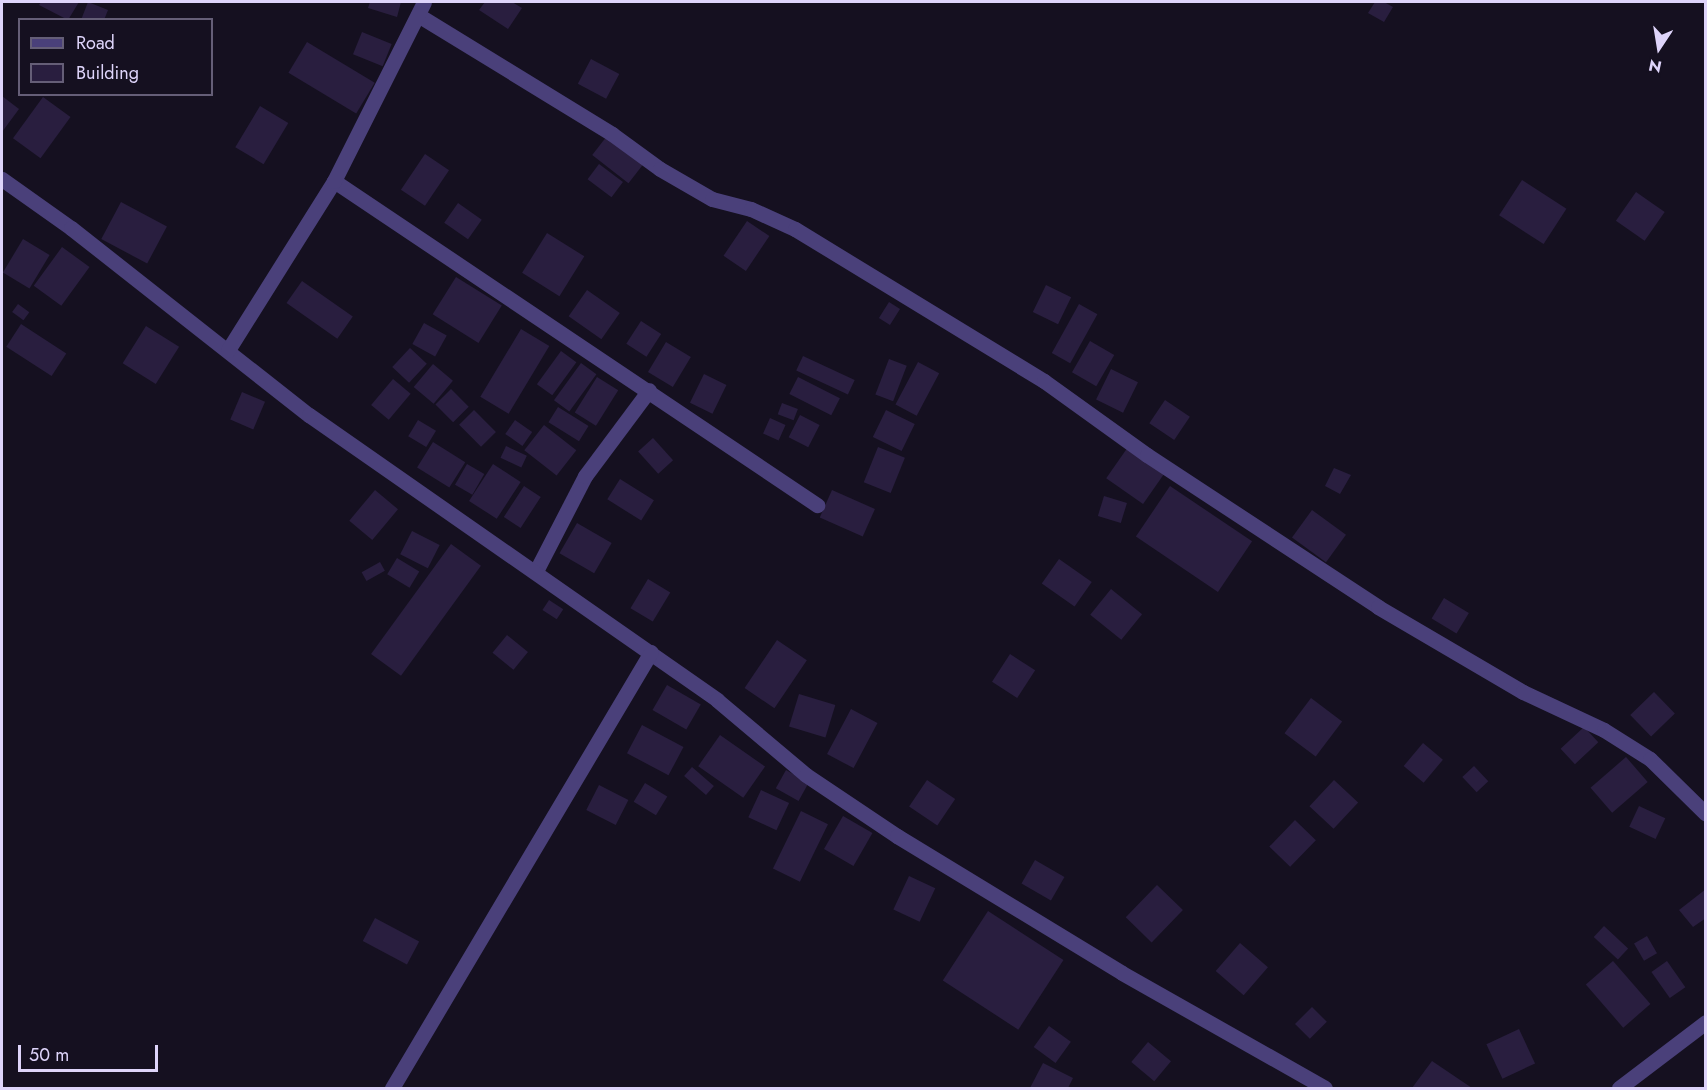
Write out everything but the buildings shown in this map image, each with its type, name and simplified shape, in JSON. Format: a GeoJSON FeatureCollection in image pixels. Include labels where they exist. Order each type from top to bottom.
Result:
{"type":"FeatureCollection","features":[{"type":"Feature","properties":{"kind":"street"},"geometry":{"type":"LineString","coordinates":[[228,350],[334,181],[421,8],[669,174],[712,199],[751,208],[795,229],[1044,381],[1147,455],[1378,607],[1523,692],[1604,730],[1650,759],[1706,814]]}},
{"type":"Feature","properties":{"kind":"street"},"geometry":{"type":"LineString","coordinates":[[2,179],[71,228],[309,415],[451,517],[536,571],[717,700],[806,775],[897,836],[986,887],[1122,973],[1325,1089]]}},
{"type":"Feature","properties":{"kind":"street"},"geometry":{"type":"LineString","coordinates":[[334,181],[649,390],[817,505]]}},
{"type":"Feature","properties":{"kind":"street"},"geometry":{"type":"LineString","coordinates":[[536,571],[585,476],[649,390]]}},
{"type":"Feature","properties":{"kind":"street"},"geometry":{"type":"LineString","coordinates":[[392,1089],[651,652]]}},
{"type":"Feature","properties":{"kind":"street"},"geometry":{"type":"LineString","coordinates":[[1619,1089],[1706,1022]]}}]}
